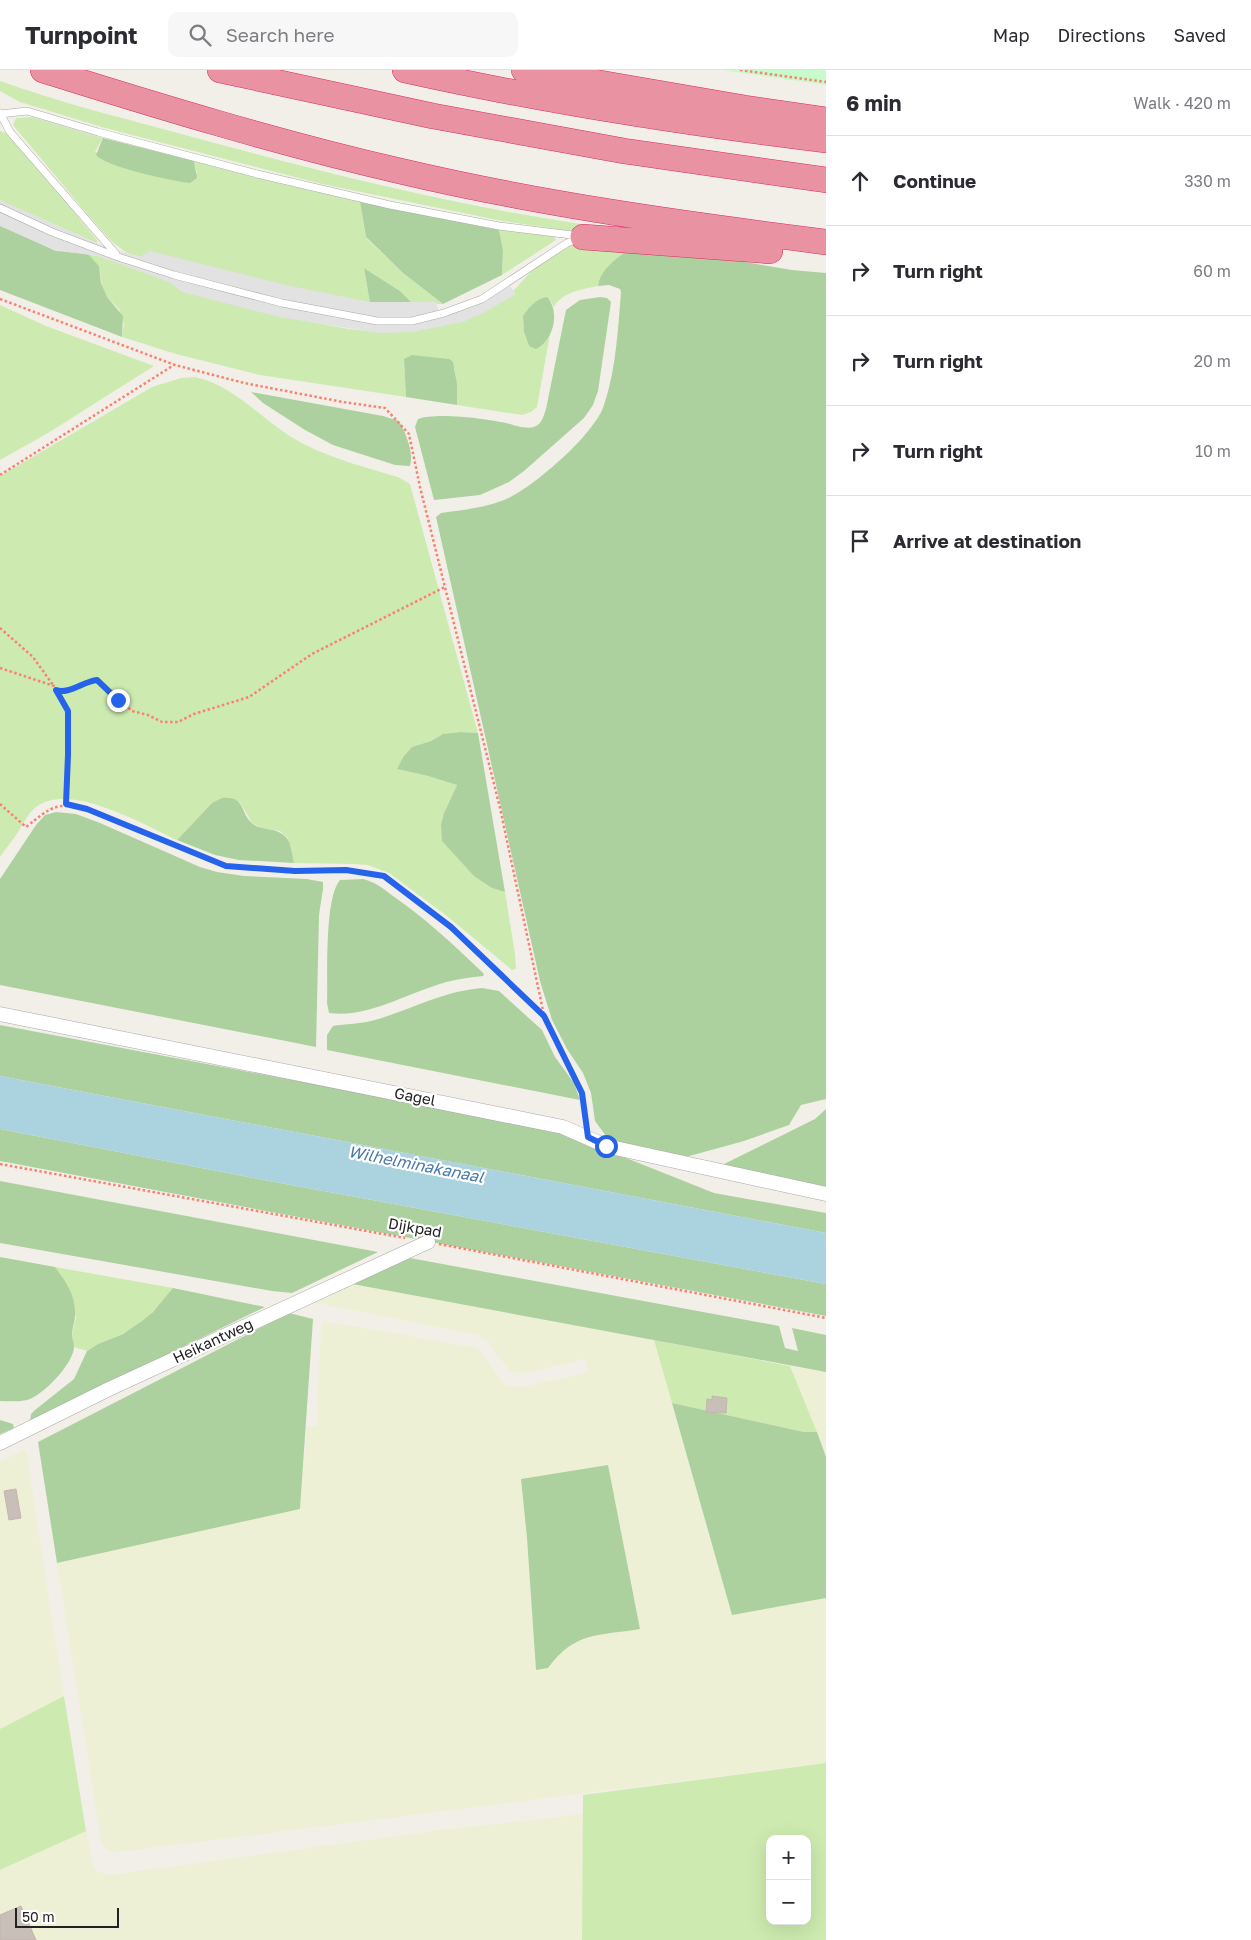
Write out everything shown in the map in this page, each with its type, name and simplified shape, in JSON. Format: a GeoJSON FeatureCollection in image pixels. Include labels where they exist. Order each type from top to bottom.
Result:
{"type":"FeatureCollection","features":[{"type":"Feature","properties":{"kind":"highway"},"geometry":{"type":"LineString","coordinates":[[43,70],[220,125],[401,171],[542,200],[690,225],[826,242]]}},
{"type":"Feature","properties":{"kind":"highway"},"geometry":{"type":"LineString","coordinates":[[220,70],[433,116],[624,151],[826,180]]}},
{"type":"Feature","properties":{"kind":"highway"},"geometry":{"type":"LineString","coordinates":[[406,70],[459,82],[601,107],[738,129],[826,140]]}},
{"type":"Feature","properties":{"kind":"highway"},"geometry":{"type":"LineString","coordinates":[[524,70],[826,120]]}},
{"type":"Feature","properties":{"kind":"highway"},"geometry":{"type":"LineString","coordinates":[[583,237],[792,253],[826,252]]}},
{"type":"Feature","properties":{"kind":"street","name":"Gagel"},"geometry":{"type":"LineString","coordinates":[[0,1014],[563,1127],[606,1146],[826,1194]]}},
{"type":"Feature","properties":{"kind":"street","name":"Heikantweg"},"geometry":{"type":"LineString","coordinates":[[0,1443],[109,1389],[428,1242]]}},
{"type":"Feature","properties":{"kind":"lane"},"geometry":{"type":"LineString","coordinates":[[118,257],[10,132],[0,114],[27,111],[257,174],[390,205],[498,226],[583,237]]}},
{"type":"Feature","properties":{"kind":"lane"},"geometry":{"type":"LineString","coordinates":[[0,208],[52,232],[118,257],[174,275],[282,302],[377,321],[412,321],[444,313],[482,299],[567,243],[583,237]]}},
{"type":"Feature","properties":{"kind":"path"},"geometry":{"type":"LineString","coordinates":[[740,70],[826,82]]}},
{"type":"Feature","properties":{"kind":"path"},"geometry":{"type":"LineString","coordinates":[[0,299],[175,365],[244,383],[385,408],[409,434],[420,487],[500,808],[544,1016],[582,1093],[588,1137]]}},
{"type":"Feature","properties":{"kind":"path"},"geometry":{"type":"LineString","coordinates":[[0,475],[175,365]]}},
{"type":"Feature","properties":{"kind":"path"},"geometry":{"type":"LineString","coordinates":[[56,690],[64,691],[88,681],[97,680],[132,711],[148,715],[162,722],[178,722],[194,714],[249,697],[312,654],[445,587]]}},
{"type":"Feature","properties":{"kind":"path"},"geometry":{"type":"LineString","coordinates":[[0,628],[33,657],[54,686],[68,711],[66,804]]}},
{"type":"Feature","properties":{"kind":"path"},"geometry":{"type":"LineString","coordinates":[[0,668],[54,686]]}},
{"type":"Feature","properties":{"kind":"path"},"geometry":{"type":"LineString","coordinates":[[0,804],[26,827],[51,807],[66,804],[87,809],[226,866],[295,871],[346,870],[384,876],[451,927],[544,1016]]}},
{"type":"Feature","properties":{"kind":"path","name":"Dijkpad"},"geometry":{"type":"LineString","coordinates":[[0,1164],[428,1242],[826,1318]]}},
{"type":"Feature","properties":{"kind":"green space"},"geometry":{"type":"Polygon","coordinates":[[[723,70],[826,70],[826,85],[723,70]]]}},
{"type":"Feature","properties":{"kind":"green space"},"geometry":{"type":"Polygon","coordinates":[[[0,81],[98,111],[354,179],[461,203],[622,230],[623,233],[570,231],[497,220],[322,184],[105,128],[20,102],[0,91],[0,81]]]}},
{"type":"Feature","properties":{"kind":"green space"},"geometry":{"type":"Polygon","coordinates":[[[32,117],[103,138],[95,152],[197,173],[194,161],[256,178],[360,202],[366,238],[403,273],[443,304],[413,304],[400,291],[364,268],[370,303],[127,253],[112,242],[13,125],[16,118],[32,117]]]}},
{"type":"Feature","properties":{"kind":"green space"},"geometry":{"type":"Polygon","coordinates":[[[0,131],[6,133],[45,177],[97,240],[97,243],[0,201],[0,131]]]}},
{"type":"Feature","properties":{"kind":"green space"},"geometry":{"type":"Polygon","coordinates":[[[103,138],[194,161],[197,178],[190,183],[181,182],[125,169],[102,160],[96,155],[103,138]]]}},
{"type":"Feature","properties":{"kind":"green space"},"geometry":{"type":"Polygon","coordinates":[[[360,202],[499,230],[503,250],[502,275],[443,304],[403,273],[366,237],[360,202]]]}},
{"type":"Feature","properties":{"kind":"green space"},"geometry":{"type":"Polygon","coordinates":[[[0,225],[56,251],[88,254],[99,266],[101,283],[107,297],[123,316],[122,337],[0,290],[0,225]]]}},
{"type":"Feature","properties":{"kind":"green space"},"geometry":{"type":"Polygon","coordinates":[[[499,230],[554,236],[556,240],[502,275],[503,250],[499,230]]]}},
{"type":"Feature","properties":{"kind":"green space"},"geometry":{"type":"Polygon","coordinates":[[[583,243],[636,244],[607,267],[598,286],[567,295],[554,307],[550,300],[536,302],[523,316],[524,332],[529,346],[542,344],[550,334],[537,407],[531,412],[522,415],[457,405],[455,369],[404,359],[406,397],[260,375],[176,354],[122,337],[124,324],[119,309],[103,290],[99,266],[54,250],[98,256],[279,316],[349,329],[378,332],[504,301],[537,265],[570,246],[583,243]]]}},
{"type":"Feature","properties":{"kind":"green space"},"geometry":{"type":"Polygon","coordinates":[[[636,244],[792,270],[826,273],[826,1099],[801,1105],[789,1125],[744,1141],[682,1158],[612,1144],[595,1121],[591,1093],[583,1073],[567,1049],[552,1020],[540,981],[436,517],[441,513],[489,505],[516,494],[561,459],[576,445],[599,417],[611,378],[616,349],[621,292],[620,289],[609,285],[598,286],[607,267],[636,244]]]}},
{"type":"Feature","properties":{"kind":"green space"},"geometry":{"type":"Polygon","coordinates":[[[364,268],[400,291],[413,304],[370,303],[364,268]]]}},
{"type":"Feature","properties":{"kind":"green space"},"geometry":{"type":"Polygon","coordinates":[[[547,297],[554,310],[553,326],[547,340],[536,349],[529,346],[524,332],[523,316],[533,304],[547,297]]]}},
{"type":"Feature","properties":{"kind":"green space"},"geometry":{"type":"Polygon","coordinates":[[[600,297],[607,298],[611,302],[598,391],[593,405],[584,418],[509,482],[480,495],[434,500],[415,427],[418,419],[450,416],[490,420],[527,428],[538,425],[546,409],[566,310],[580,300],[600,297]]]}},
{"type":"Feature","properties":{"kind":"green space"},"geometry":{"type":"Polygon","coordinates":[[[0,305],[46,326],[154,366],[48,433],[0,460],[0,305]]]}},
{"type":"Feature","properties":{"kind":"green space"},"geometry":{"type":"Polygon","coordinates":[[[412,355],[449,359],[453,362],[457,384],[457,405],[406,397],[404,359],[412,355]]]}},
{"type":"Feature","properties":{"kind":"green space"},"geometry":{"type":"Polygon","coordinates":[[[195,377],[208,381],[233,394],[288,435],[314,449],[342,460],[398,477],[410,484],[478,733],[460,732],[443,734],[431,741],[412,747],[397,769],[457,785],[444,813],[492,888],[505,892],[516,969],[512,970],[447,916],[389,873],[368,865],[294,863],[288,838],[280,831],[262,828],[252,823],[240,802],[212,803],[177,840],[107,808],[67,799],[50,800],[36,807],[31,812],[0,857],[0,476],[152,387],[181,378],[195,377]]]}},
{"type":"Feature","properties":{"kind":"green space"},"geometry":{"type":"Polygon","coordinates":[[[251,392],[383,416],[399,421],[407,437],[410,449],[410,466],[395,465],[333,445],[305,430],[263,403],[251,392]]]}},
{"type":"Feature","properties":{"kind":"green space"},"geometry":{"type":"Polygon","coordinates":[[[460,732],[478,733],[505,892],[492,888],[474,876],[442,841],[441,825],[444,813],[457,785],[397,769],[404,756],[412,747],[431,741],[443,734],[460,732]]]}},
{"type":"Feature","properties":{"kind":"green space"},"geometry":{"type":"Polygon","coordinates":[[[222,798],[230,798],[239,802],[253,824],[261,828],[274,830],[286,837],[294,863],[239,860],[215,855],[177,840],[212,803],[222,798]]]}},
{"type":"Feature","properties":{"kind":"green space"},"geometry":{"type":"Polygon","coordinates":[[[56,812],[76,814],[200,867],[217,872],[323,882],[319,915],[316,1047],[0,985],[0,879],[36,825],[45,815],[56,812]]]}},
{"type":"Feature","properties":{"kind":"green space"},"geometry":{"type":"Polygon","coordinates":[[[363,879],[379,886],[416,913],[460,951],[484,974],[483,976],[446,982],[369,1010],[342,1014],[329,1013],[327,1003],[327,957],[331,903],[340,880],[363,879]]]}},
{"type":"Feature","properties":{"kind":"green space"},"geometry":{"type":"Polygon","coordinates":[[[482,988],[499,991],[542,1030],[555,1057],[574,1083],[580,1100],[327,1050],[327,1035],[333,1026],[371,1021],[439,997],[482,988]]]}},
{"type":"Feature","properties":{"kind":"green space"},"geometry":{"type":"Polygon","coordinates":[[[0,1025],[556,1130],[714,1193],[826,1213],[826,1233],[0,1076],[0,1025]]]}},
{"type":"Feature","properties":{"kind":"green space"},"geometry":{"type":"Polygon","coordinates":[[[826,1109],[826,1187],[718,1167],[815,1119],[826,1109]]]}},
{"type":"Feature","properties":{"kind":"green space"},"geometry":{"type":"Polygon","coordinates":[[[0,1129],[826,1284],[826,1316],[0,1161],[0,1129]]]}},
{"type":"Feature","properties":{"kind":"green space"},"geometry":{"type":"Polygon","coordinates":[[[0,1181],[378,1252],[292,1293],[0,1243],[0,1181]]]}},
{"type":"Feature","properties":{"kind":"green space"},"geometry":{"type":"Polygon","coordinates":[[[399,1256],[779,1326],[785,1348],[798,1351],[792,1328],[826,1335],[826,1372],[347,1283],[399,1256]]]}},
{"type":"Feature","properties":{"kind":"green space"},"geometry":{"type":"Polygon","coordinates":[[[0,1257],[55,1267],[72,1295],[75,1308],[72,1335],[74,1346],[69,1361],[57,1378],[34,1397],[24,1401],[0,1401],[0,1257]]]}},
{"type":"Feature","properties":{"kind":"green space"},"geometry":{"type":"Polygon","coordinates":[[[55,1267],[173,1288],[157,1308],[144,1320],[130,1330],[95,1345],[87,1351],[74,1347],[72,1335],[76,1317],[55,1267]]]}},
{"type":"Feature","properties":{"kind":"green space"},"geometry":{"type":"Polygon","coordinates":[[[347,1283],[654,1340],[732,1614],[826,1598],[826,1763],[127,1851],[113,1852],[104,1848],[101,1841],[57,1563],[300,1509],[307,1427],[318,1425],[317,1401],[323,1321],[478,1348],[505,1385],[521,1387],[588,1373],[585,1359],[526,1373],[510,1372],[488,1342],[478,1335],[311,1302],[347,1283]],[[521,1479],[536,1669],[548,1668],[559,1653],[570,1645],[590,1637],[521,1479]]]}},
{"type":"Feature","properties":{"kind":"green space"},"geometry":{"type":"Polygon","coordinates":[[[173,1288],[265,1307],[30,1421],[31,1414],[35,1410],[74,1379],[87,1351],[98,1344],[123,1334],[142,1321],[153,1312],[173,1288]]]}},
{"type":"Feature","properties":{"kind":"green space"},"geometry":{"type":"Polygon","coordinates":[[[289,1313],[313,1319],[300,1509],[57,1563],[38,1442],[289,1313]]]}},
{"type":"Feature","properties":{"kind":"green space"},"geometry":{"type":"Polygon","coordinates":[[[654,1340],[790,1366],[817,1432],[804,1432],[672,1403],[654,1340]]]}},
{"type":"Feature","properties":{"kind":"green space"},"geometry":{"type":"Polygon","coordinates":[[[790,1366],[826,1372],[826,1457],[817,1432],[790,1366]]]}},
{"type":"Feature","properties":{"kind":"green space"},"geometry":{"type":"Polygon","coordinates":[[[672,1403],[804,1432],[817,1432],[826,1457],[826,1598],[732,1615],[672,1403]]]}},
{"type":"Feature","properties":{"kind":"green space"},"geometry":{"type":"Polygon","coordinates":[[[0,1420],[13,1424],[14,1428],[0,1434],[0,1420]]]}},
{"type":"Feature","properties":{"kind":"green space"},"geometry":{"type":"Polygon","coordinates":[[[26,1449],[64,1696],[0,1729],[0,1461],[26,1449]]]}},
{"type":"Feature","properties":{"kind":"green space"},"geometry":{"type":"Polygon","coordinates":[[[608,1465],[640,1629],[589,1637],[578,1641],[558,1656],[548,1668],[536,1670],[521,1479],[608,1465]]]}},
{"type":"Feature","properties":{"kind":"green space"},"geometry":{"type":"Polygon","coordinates":[[[64,1696],[86,1831],[0,1870],[0,1729],[64,1696]]]}},
{"type":"Feature","properties":{"kind":"green space"},"geometry":{"type":"Polygon","coordinates":[[[826,1763],[826,1940],[582,1940],[583,1795],[826,1763]]]}},
{"type":"Feature","properties":{"kind":"green space"},"geometry":{"type":"Polygon","coordinates":[[[583,1814],[582,1940],[0,1940],[0,1870],[86,1831],[94,1868],[97,1871],[110,1875],[433,1831],[583,1814]]]}},
{"type":"Feature","properties":{"kind":"shaded area"},"geometry":{"type":"Polygon","coordinates":[[[0,200],[103,246],[140,257],[150,251],[286,285],[369,302],[436,302],[440,317],[475,306],[510,286],[516,294],[463,322],[413,332],[379,333],[279,317],[182,292],[169,282],[98,256],[54,250],[0,226],[0,200]]]}},
{"type":"Feature","properties":{"kind":"water","name":"Wilhelminakanaal"},"geometry":{"type":"Polygon","coordinates":[[[0,1076],[826,1233],[826,1284],[0,1129],[0,1076]]]}},
{"type":"Feature","properties":{"kind":"building"},"geometry":{"type":"Polygon","coordinates":[[[712,1396],[727,1398],[726,1413],[706,1412],[707,1399],[712,1400],[712,1396]]]}},
{"type":"Feature","properties":{"kind":"building"},"geometry":{"type":"Polygon","coordinates":[[[16,1489],[21,1518],[9,1520],[4,1491],[16,1489]]]}},
{"type":"Feature","properties":{"kind":"building"},"geometry":{"type":"Polygon","coordinates":[[[21,1906],[36,1940],[0,1940],[0,1915],[21,1906]]]}},
{"type":"Feature","properties":{"kind":"route"},"geometry":{"type":"LineString","coordinates":[[118,700],[97,680],[88,681],[60,692],[56,690],[68,711],[66,804],[87,809],[226,866],[295,871],[346,870],[384,876],[451,927],[544,1016],[582,1093],[588,1137],[606,1146]]}}]}
